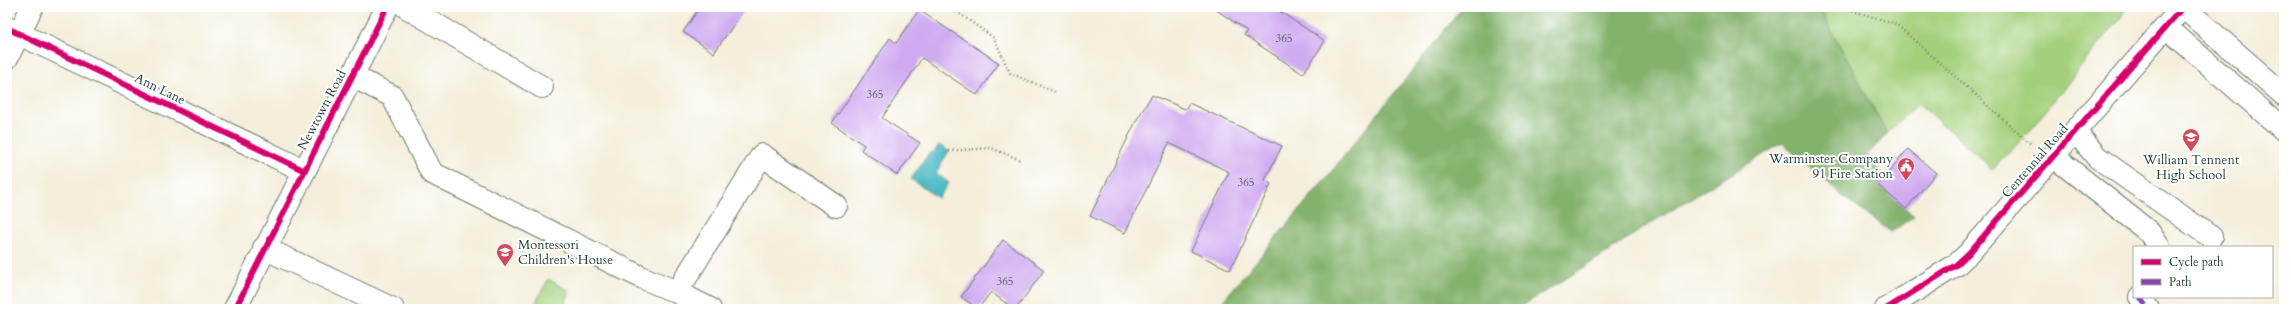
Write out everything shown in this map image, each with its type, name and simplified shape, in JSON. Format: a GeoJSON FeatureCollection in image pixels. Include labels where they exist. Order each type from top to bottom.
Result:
{"type":"FeatureCollection","features":[{"type":"Feature","properties":{"kind":"street"},"geometry":{"type":"LineString","coordinates":[[7,58],[13,31],[32,7]]}},
{"type":"Feature","properties":{"kind":"street","name":"Newtown Road"},"geometry":{"type":"LineString","coordinates":[[235,309],[303,170],[387,7]]}},
{"type":"Feature","properties":{"kind":"street"},"geometry":{"type":"LineString","coordinates":[[406,7],[542,86]]}},
{"type":"Feature","properties":{"kind":"street"},"geometry":{"type":"LineString","coordinates":[[2183,7],[2284,95]]}},
{"type":"Feature","properties":{"kind":"street","name":"Centennial Road"},"geometry":{"type":"LineString","coordinates":[[1886,309],[1956,265],[1969,253],[2183,7]]}},
{"type":"Feature","properties":{"kind":"street"},"geometry":{"type":"LineString","coordinates":[[2166,27],[2284,130]]}},
{"type":"Feature","properties":{"kind":"street","name":"Ann Lane"},"geometry":{"type":"LineString","coordinates":[[13,31],[303,170]]}},
{"type":"Feature","properties":{"kind":"street"},"geometry":{"type":"LineString","coordinates":[[352,76],[392,96],[432,173],[643,278],[677,292],[710,309]]}},
{"type":"Feature","properties":{"kind":"street"},"geometry":{"type":"LineString","coordinates":[[2075,131],[2098,157],[2211,238]]}},
{"type":"Feature","properties":{"kind":"street"},"geometry":{"type":"LineString","coordinates":[[677,292],[762,155],[836,206]]}},
{"type":"Feature","properties":{"kind":"street"},"geometry":{"type":"LineString","coordinates":[[2053,156],[2154,240],[2172,210]]}},
{"type":"Feature","properties":{"kind":"street"},"geometry":{"type":"LineString","coordinates":[[264,248],[393,309]]}},
{"type":"Feature","properties":{"kind":"street"},"geometry":{"type":"LineString","coordinates":[[2141,298],[2148,309]]}},
{"type":"Feature","properties":{"kind":"path"},"geometry":{"type":"LineString","coordinates":[[950,7],[994,38],[1010,73],[1055,92]]}},
{"type":"Feature","properties":{"kind":"path"},"geometry":{"type":"LineString","coordinates":[[1841,7],[1896,24],[2032,144]]}},
{"type":"Feature","properties":{"kind":"path"},"geometry":{"type":"LineString","coordinates":[[948,151],[991,148],[1021,160]]}},
{"type":"Feature","properties":{"kind":"green space"},"geometry":{"type":"Polygon","coordinates":[[[1463,7],[1816,7],[1820,9],[1887,134],[1867,155],[1884,177],[1878,185],[1914,216],[1891,232],[1842,196],[1782,143],[1654,221],[1517,309],[1216,309],[1328,176],[1463,7]]]}},
{"type":"Feature","properties":{"kind":"green space"},"geometry":{"type":"Polygon","coordinates":[[[1816,7],[2129,7],[2026,135],[1993,169],[1918,103],[1887,134],[1820,9],[1816,7]]]}},
{"type":"Feature","properties":{"kind":"green space"},"geometry":{"type":"Polygon","coordinates":[[[548,279],[570,291],[563,309],[551,309],[536,302],[548,279]]]}},
{"type":"Feature","properties":{"kind":"water"},"geometry":{"type":"Polygon","coordinates":[[[939,145],[949,151],[936,173],[949,183],[938,198],[911,179],[930,152],[933,153],[939,145]]]}},
{"type":"Feature","properties":{"kind":"building"},"geometry":{"type":"Polygon","coordinates":[[[700,7],[746,7],[714,53],[683,32],[700,7]]]}},
{"type":"Feature","properties":{"kind":"building"},"geometry":{"type":"Polygon","coordinates":[[[1216,7],[1273,7],[1325,41],[1303,74],[1244,35],[1247,31],[1215,9],[1216,7]]]}},
{"type":"Feature","properties":{"kind":"building"},"geometry":{"type":"Polygon","coordinates":[[[919,10],[999,63],[977,95],[922,58],[882,118],[920,143],[897,175],[861,150],[864,145],[832,123],[890,38],[896,43],[919,10]]]}},
{"type":"Feature","properties":{"kind":"building"},"geometry":{"type":"Polygon","coordinates":[[[1152,95],[1185,109],[1189,103],[1282,146],[1265,180],[1271,184],[1230,270],[1191,251],[1229,172],[1169,143],[1125,233],[1090,216],[1136,121],[1152,95]]]}},
{"type":"Feature","properties":{"kind":"building","name":"Warminster Company 91 Fire Station"},"geometry":{"type":"Polygon","coordinates":[[[1908,149],[1936,173],[1906,209],[1878,185],[1908,149]]]}},
{"type":"Feature","properties":{"kind":"building"},"geometry":{"type":"Polygon","coordinates":[[[1003,240],[1044,270],[1016,309],[1004,309],[1007,304],[991,292],[978,309],[961,297],[1003,240]]]}},
{"type":"Feature","properties":{"kind":"marked path"},"geometry":{"type":"LineString","coordinates":[[2141,298],[2148,309]]}},
{"type":"Feature","properties":{"kind":"cycle path"},"geometry":{"type":"LineString","coordinates":[[235,309],[387,7]]}},
{"type":"Feature","properties":{"kind":"cycle path"},"geometry":{"type":"LineString","coordinates":[[1886,309],[1956,265],[1969,253],[2183,7]]}},
{"type":"Feature","properties":{"kind":"cycle path"},"geometry":{"type":"LineString","coordinates":[[7,28],[303,170]]}},
{"type":"Feature","properties":{"kind":"place","name":"William Tennent High School"},"geometry":{"type":"Point","coordinates":[2191,152]}},
{"type":"Feature","properties":{"kind":"place","name":"Warminster Company 91 Fire Station"},"geometry":{"type":"Point","coordinates":[1906,181]}},
{"type":"Feature","properties":{"kind":"place","name":"Montessori Children's House"},"geometry":{"type":"Point","coordinates":[505,267]}}]}
